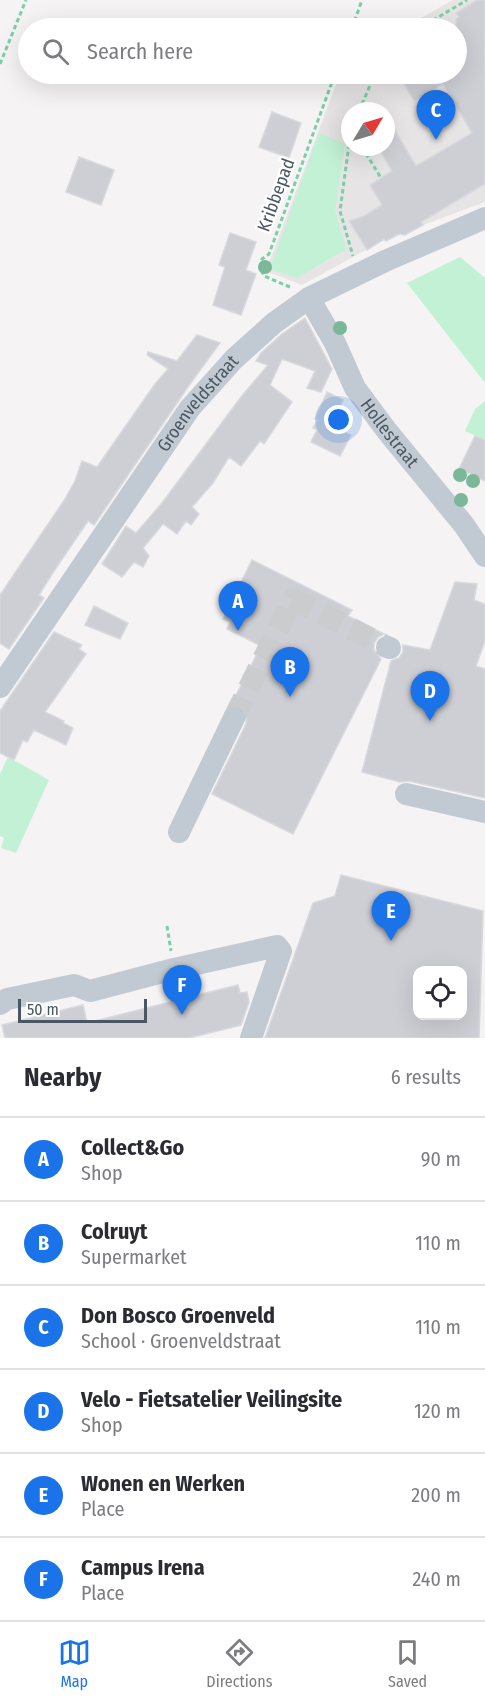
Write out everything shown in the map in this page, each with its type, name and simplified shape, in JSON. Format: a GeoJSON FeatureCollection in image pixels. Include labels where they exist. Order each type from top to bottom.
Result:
{"type":"FeatureCollection","features":[{"type":"Feature","properties":{"kind":"street","name":"Groenveldstraat"},"geometry":{"type":"LineString","coordinates":[[0,687],[190,408],[234,359],[261,334],[309,298],[385,261],[485,218]]}},
{"type":"Feature","properties":{"kind":"street","name":"Hollestraat"},"geometry":{"type":"LineString","coordinates":[[309,298],[335,343],[355,388],[464,525],[485,556]]}},
{"type":"Feature","properties":{"kind":"street"},"geometry":{"type":"LineString","coordinates":[[179,832],[234,718]]}},
{"type":"Feature","properties":{"kind":"street"},"geometry":{"type":"LineString","coordinates":[[406,794],[485,812]]}},
{"type":"Feature","properties":{"kind":"street"},"geometry":{"type":"LineString","coordinates":[[0,1004],[7,999],[74,985],[90,991],[277,946],[281,951],[251,1038]]}},
{"type":"Feature","properties":{"kind":"path"},"geometry":{"type":"LineString","coordinates":[[19,18],[26,0]]}},
{"type":"Feature","properties":{"kind":"path"},"geometry":{"type":"LineString","coordinates":[[356,18],[362,0]]}},
{"type":"Feature","properties":{"kind":"path"},"geometry":{"type":"LineString","coordinates":[[437,18],[467,0]]}},
{"type":"Feature","properties":{"kind":"path"},"geometry":{"type":"LineString","coordinates":[[0,64],[18,20]]}},
{"type":"Feature","properties":{"kind":"path","name":"Kribbepad"},"geometry":{"type":"LineString","coordinates":[[309,298],[297,290],[264,276],[260,267],[262,259],[269,254],[331,84]]}},
{"type":"Feature","properties":{"kind":"path"},"geometry":{"type":"LineString","coordinates":[[363,102],[371,84]]}},
{"type":"Feature","properties":{"kind":"path"},"geometry":{"type":"LineString","coordinates":[[347,156],[340,211],[354,258]]}},
{"type":"Feature","properties":{"kind":"path"},"geometry":{"type":"LineString","coordinates":[[368,156],[381,178]]}},
{"type":"Feature","properties":{"kind":"path"},"geometry":{"type":"LineString","coordinates":[[167,926],[174,969]]}},
{"type":"Feature","properties":{"kind":"shaded area"},"geometry":{"type":"Polygon","coordinates":[[[453,0],[485,0],[485,202],[423,225],[405,235],[400,233],[384,240],[302,285],[266,271],[336,84],[467,84],[467,18],[421,18],[453,0]]]}},
{"type":"Feature","properties":{"kind":"green space"},"geometry":{"type":"Polygon","coordinates":[[[319,133],[341,142],[341,156],[343,156],[335,210],[346,249],[297,278],[270,269],[319,133]]]}},
{"type":"Feature","properties":{"kind":"green space"},"geometry":{"type":"Polygon","coordinates":[[[460,257],[485,278],[485,383],[407,283],[460,257]]]}},
{"type":"Feature","properties":{"kind":"green space"},"geometry":{"type":"Polygon","coordinates":[[[485,401],[485,440],[465,431],[475,409],[485,401]]]}},
{"type":"Feature","properties":{"kind":"green space"},"geometry":{"type":"Polygon","coordinates":[[[8,757],[49,780],[16,853],[1,848],[4,838],[0,836],[0,774],[8,757]]]}},
{"type":"Feature","properties":{"kind":"building"},"geometry":{"type":"Polygon","coordinates":[[[477,0],[485,0],[485,184],[421,222],[423,225],[405,235],[399,234],[386,241],[384,239],[367,250],[349,221],[364,216],[382,205],[370,185],[392,171],[383,156],[395,156],[395,130],[416,166],[472,133],[443,84],[467,84],[467,18],[458,18],[456,13],[477,0]]]}},
{"type":"Feature","properties":{"kind":"building"},"geometry":{"type":"Polygon","coordinates":[[[404,84],[443,84],[414,101],[404,84]]]}},
{"type":"Feature","properties":{"kind":"building"},"geometry":{"type":"Polygon","coordinates":[[[272,112],[301,123],[289,158],[259,147],[272,112]]]}},
{"type":"Feature","properties":{"kind":"building"},"geometry":{"type":"Polygon","coordinates":[[[79,157],[114,170],[101,205],[66,192],[79,157]]]}},
{"type":"Feature","properties":{"kind":"building"},"geometry":{"type":"Polygon","coordinates":[[[230,233],[256,242],[246,270],[256,274],[241,315],[213,305],[225,267],[219,265],[230,233]]]}},
{"type":"Feature","properties":{"kind":"building"},"geometry":{"type":"Polygon","coordinates":[[[305,318],[332,369],[321,392],[307,388],[315,371],[282,359],[270,385],[292,402],[264,444],[260,441],[241,466],[229,457],[213,483],[192,507],[199,514],[191,525],[186,521],[177,534],[163,524],[143,548],[149,556],[143,567],[134,562],[122,577],[102,564],[126,526],[136,533],[162,503],[241,397],[268,365],[256,361],[261,353],[305,318]]]}},
{"type":"Feature","properties":{"kind":"building"},"geometry":{"type":"Polygon","coordinates":[[[197,335],[220,343],[94,525],[88,521],[39,595],[44,598],[9,649],[0,643],[0,595],[65,499],[82,461],[97,467],[168,369],[147,355],[148,352],[177,361],[197,335]]]}},
{"type":"Feature","properties":{"kind":"building"},"geometry":{"type":"Polygon","coordinates":[[[327,392],[343,400],[336,414],[348,419],[342,431],[351,435],[340,456],[311,442],[317,430],[313,428],[318,420],[315,419],[327,392]]]}},
{"type":"Feature","properties":{"kind":"building"},"geometry":{"type":"Polygon","coordinates":[[[475,436],[485,440],[485,481],[459,469],[475,436]]]}},
{"type":"Feature","properties":{"kind":"building"},"geometry":{"type":"Polygon","coordinates":[[[252,560],[352,610],[348,616],[384,634],[374,643],[374,650],[381,659],[293,834],[212,794],[246,724],[245,710],[231,705],[261,646],[227,629],[230,622],[223,619],[252,560]]]}},
{"type":"Feature","properties":{"kind":"building"},"geometry":{"type":"Polygon","coordinates":[[[455,582],[477,584],[474,600],[485,604],[485,641],[476,666],[485,669],[485,798],[409,781],[400,782],[362,772],[391,661],[399,658],[403,652],[403,645],[430,650],[455,582]]]}},
{"type":"Feature","properties":{"kind":"building"},"geometry":{"type":"Polygon","coordinates":[[[94,606],[128,623],[120,639],[85,625],[94,606]]]}},
{"type":"Feature","properties":{"kind":"building"},"geometry":{"type":"Polygon","coordinates":[[[54,632],[82,645],[79,649],[86,654],[45,712],[73,728],[66,745],[34,730],[27,742],[23,740],[14,760],[0,753],[0,711],[54,632]]]}},
{"type":"Feature","properties":{"kind":"building"},"geometry":{"type":"Polygon","coordinates":[[[341,875],[483,911],[479,1038],[265,1038],[313,903],[335,896],[341,875]]]}},
{"type":"Feature","properties":{"kind":"building"},"geometry":{"type":"Polygon","coordinates":[[[238,985],[240,993],[247,992],[249,1002],[241,1025],[189,1038],[5,1038],[2,1025],[83,1005],[87,1023],[238,985]]]}},
{"type":"Feature","properties":{"kind":"tunnel"},"geometry":{"type":"LineString","coordinates":[[234,718],[293,599],[387,647]]}},
{"type":"Feature","properties":{"kind":"place","name":"Don Bosco Groenveld"},"geometry":{"type":"Point","coordinates":[436,140]}},
{"type":"Feature","properties":{"kind":"place","name":"Collect&Go"},"geometry":{"type":"Point","coordinates":[238,631]}},
{"type":"Feature","properties":{"kind":"place","name":"Colruyt"},"geometry":{"type":"Point","coordinates":[290,697]}},
{"type":"Feature","properties":{"kind":"place","name":"Velo - Fietsatelier Veilingsite"},"geometry":{"type":"Point","coordinates":[430,721]}},
{"type":"Feature","properties":{"kind":"place","name":"Wonen en Werken"},"geometry":{"type":"Point","coordinates":[391,941]}},
{"type":"Feature","properties":{"kind":"place","name":"Campus Irena"},"geometry":{"type":"Point","coordinates":[182,1015]}}]}
